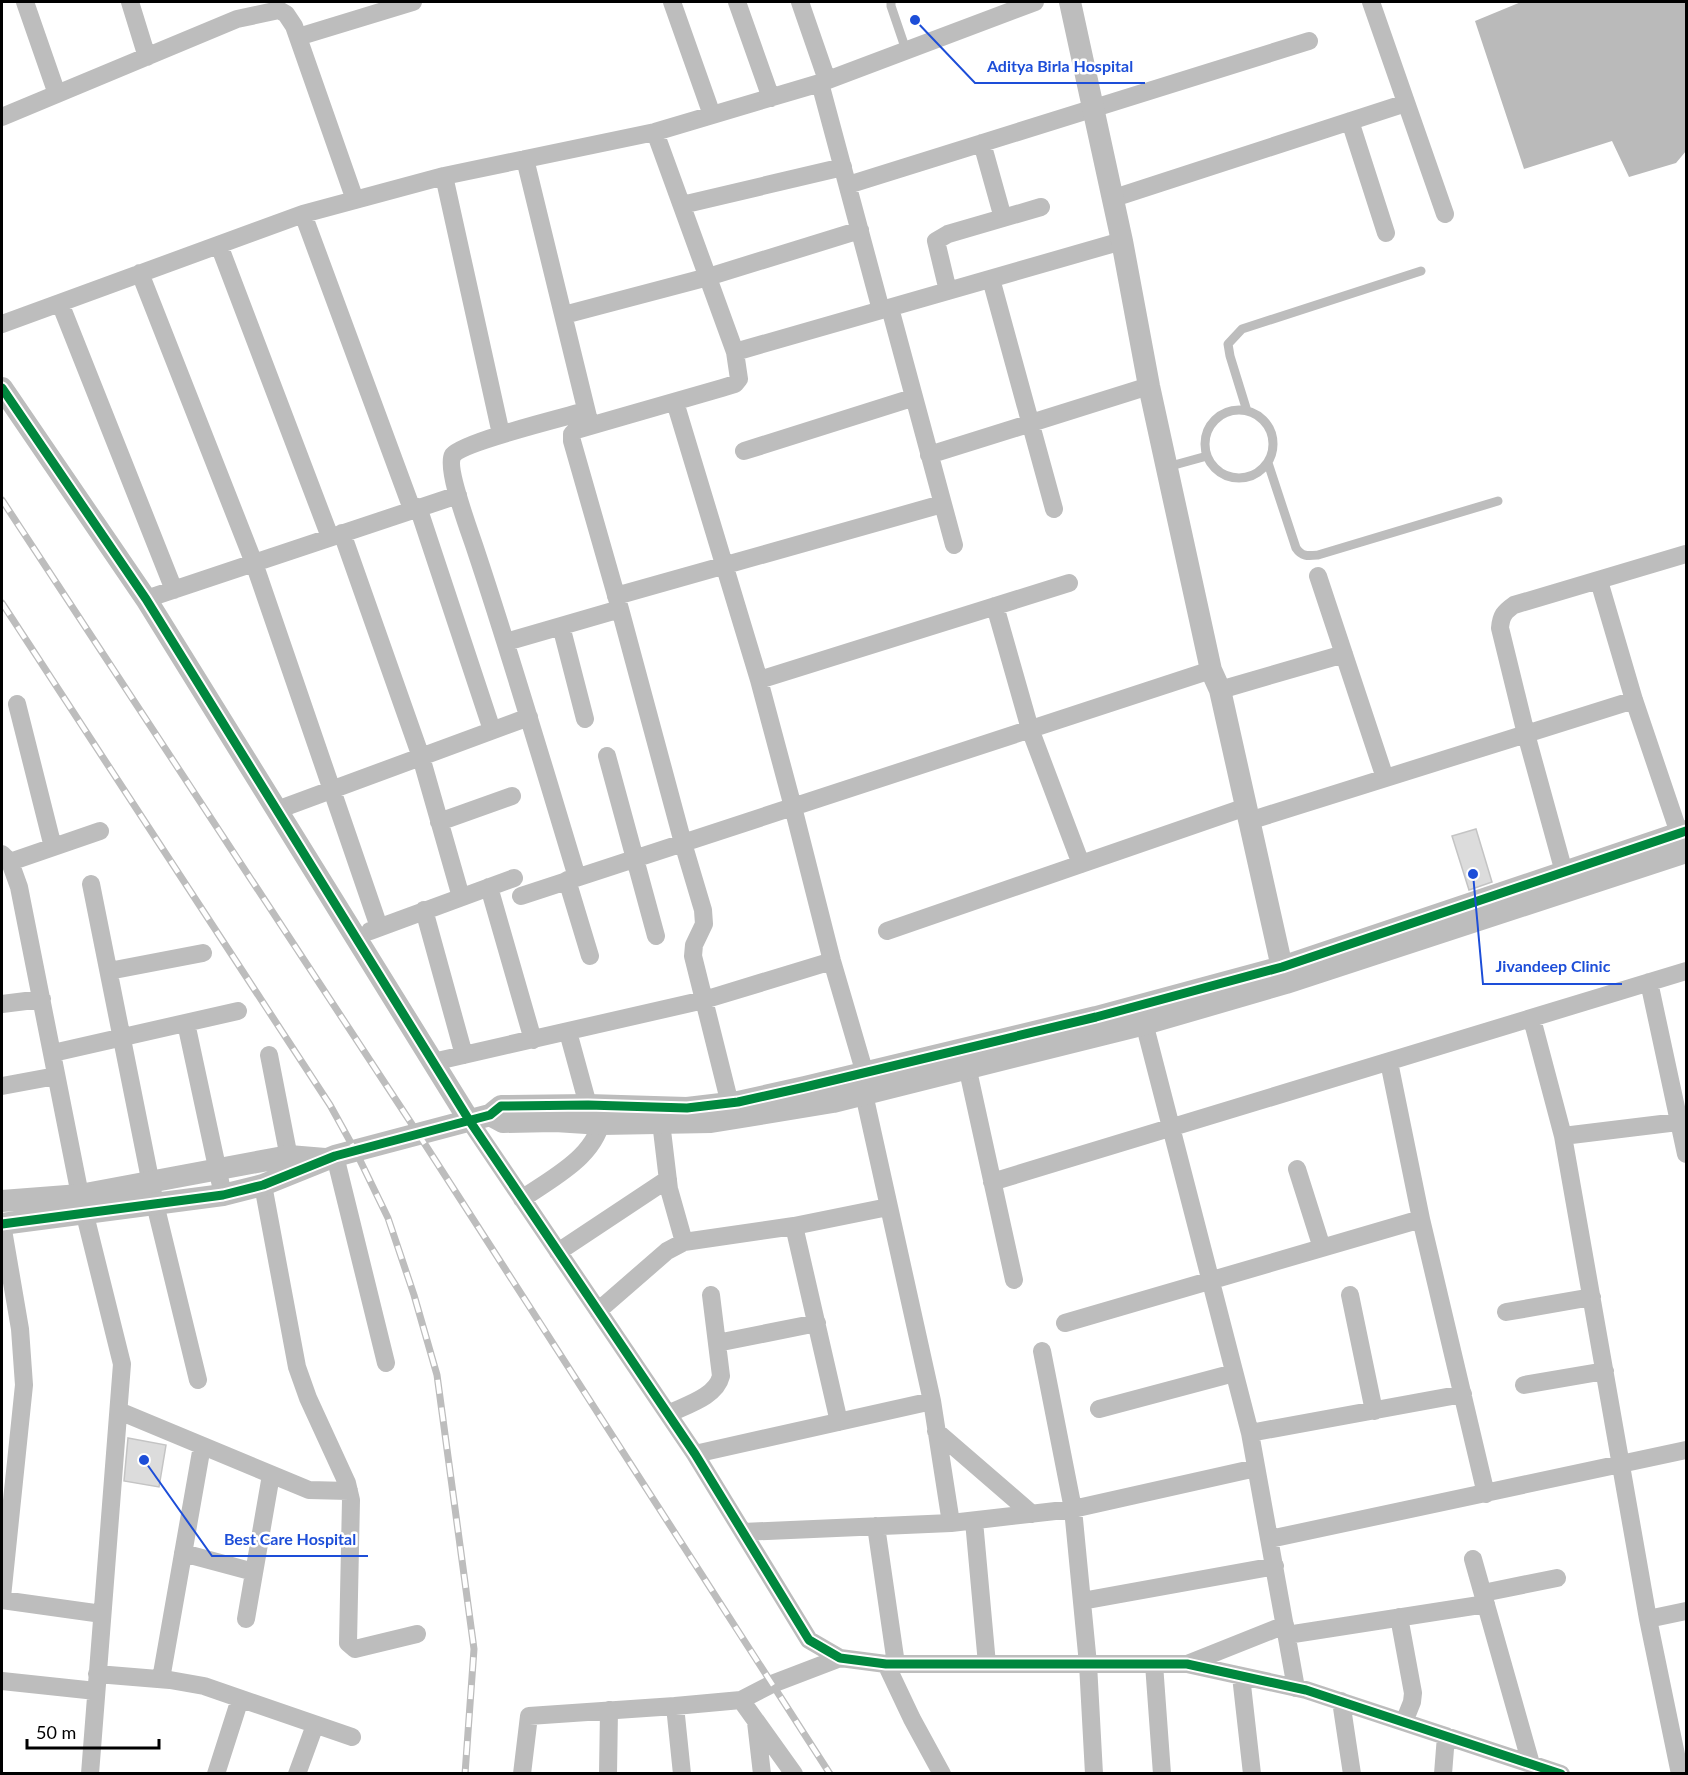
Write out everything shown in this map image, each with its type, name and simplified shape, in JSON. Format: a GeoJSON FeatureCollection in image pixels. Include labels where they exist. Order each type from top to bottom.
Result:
{"type":"FeatureCollection","features":[{"type":"Feature","properties":{"kind":"street"},"geometry":{"type":"LineString","coordinates":[[25,2],[57,94]]}},
{"type":"Feature","properties":{"kind":"street"},"geometry":{"type":"LineString","coordinates":[[130,2],[147,57]]}},
{"type":"Feature","properties":{"kind":"street"},"geometry":{"type":"LineString","coordinates":[[298,37],[413,2]]}},
{"type":"Feature","properties":{"kind":"street"},"geometry":{"type":"LineString","coordinates":[[672,2],[712,115]]}},
{"type":"Feature","properties":{"kind":"street"},"geometry":{"type":"LineString","coordinates":[[737,2],[771,98]]}},
{"type":"Feature","properties":{"kind":"street"},"geometry":{"type":"LineString","coordinates":[[800,2],[824,81],[860,230],[954,544]]}},
{"type":"Feature","properties":{"kind":"street"},"geometry":{"type":"LineString","coordinates":[[2,324],[303,214],[444,176],[656,132],[824,81],[1035,2]]}},
{"type":"Feature","properties":{"kind":"street"},"geometry":{"type":"LineString","coordinates":[[1071,2],[1114,198],[1149,386],[1211,670],[1221,690],[1284,975]]}},
{"type":"Feature","properties":{"kind":"street"},"geometry":{"type":"LineString","coordinates":[[1371,2],[1445,214]]}},
{"type":"Feature","properties":{"kind":"street"},"geometry":{"type":"LineString","coordinates":[[2,117],[147,57],[234,10],[279,10],[286,14],[294,26],[355,200]]}},
{"type":"Feature","properties":{"kind":"street"},"geometry":{"type":"LineString","coordinates":[[848,185],[1309,41]]}},
{"type":"Feature","properties":{"kind":"street"},"geometry":{"type":"LineString","coordinates":[[1114,198],[1406,103]]}},
{"type":"Feature","properties":{"kind":"street"},"geometry":{"type":"LineString","coordinates":[[1350,121],[1386,233]]}},
{"type":"Feature","properties":{"kind":"street"},"geometry":{"type":"LineString","coordinates":[[590,956],[529,717],[458,495],[451,460],[457,451],[501,434],[675,402],[735,384],[739,379],[735,352],[656,132]]}},
{"type":"Feature","properties":{"kind":"street"},"geometry":{"type":"LineString","coordinates":[[982,143],[1003,218]]}},
{"type":"Feature","properties":{"kind":"street"},"geometry":{"type":"LineString","coordinates":[[525,159],[588,418]]}},
{"type":"Feature","properties":{"kind":"street"},"geometry":{"type":"LineString","coordinates":[[682,205],[843,167]]}},
{"type":"Feature","properties":{"kind":"street"},"geometry":{"type":"LineString","coordinates":[[444,176],[501,434]]}},
{"type":"Feature","properties":{"kind":"street"},"geometry":{"type":"LineString","coordinates":[[948,291],[936,242],[948,234],[1041,207]]}},
{"type":"Feature","properties":{"kind":"street"},"geometry":{"type":"LineString","coordinates":[[303,214],[415,508],[492,730]]}},
{"type":"Feature","properties":{"kind":"street"},"geometry":{"type":"LineString","coordinates":[[564,315],[708,277],[860,230]]}},
{"type":"Feature","properties":{"kind":"street"},"geometry":{"type":"LineString","coordinates":[[735,352],[1122,241]]}},
{"type":"Feature","properties":{"kind":"street"},"geometry":{"type":"LineString","coordinates":[[219,245],[336,535],[421,757],[461,897]]}},
{"type":"Feature","properties":{"kind":"street"},"geometry":{"type":"LineString","coordinates":[[140,273],[254,563],[379,927]]}},
{"type":"Feature","properties":{"kind":"street"},"geometry":{"type":"LineString","coordinates":[[991,279],[1054,509]]}},
{"type":"Feature","properties":{"kind":"street"},"geometry":{"type":"LineString","coordinates":[[60,303],[174,590]]}},
{"type":"Feature","properties":{"kind":"street"},"geometry":{"type":"LineString","coordinates":[[929,455],[1149,386]]}},
{"type":"Feature","properties":{"kind":"street"},"geometry":{"type":"LineString","coordinates":[[2,388],[146,599],[433,1062],[480,1117],[522,1199],[695,1454],[809,1640],[840,1658],[891,1664],[1187,1664],[1296,1688],[1341,1701],[1545,1770]]}},
{"type":"Feature","properties":{"kind":"street"},"geometry":{"type":"LineString","coordinates":[[744,451],[912,398]]}},
{"type":"Feature","properties":{"kind":"street"},"geometry":{"type":"LineString","coordinates":[[675,402],[759,680],[867,1086],[888,1207],[932,1401],[951,1523]]}},
{"type":"Feature","properties":{"kind":"street"},"geometry":{"type":"LineString","coordinates":[[588,418],[572,434],[572,441],[705,917],[694,945],[693,956],[732,1110]]}},
{"type":"Feature","properties":{"kind":"street"},"geometry":{"type":"LineString","coordinates":[[146,599],[458,495]]}},
{"type":"Feature","properties":{"kind":"street"},"geometry":{"type":"LineString","coordinates":[[506,642],[561,626],[618,603],[726,566],[942,504]]}},
{"type":"Feature","properties":{"kind":"street"},"geometry":{"type":"LineString","coordinates":[[1564,872],[1526,734],[1500,628],[1501,618],[1504,612],[1514,605],[1686,554]]}},
{"type":"Feature","properties":{"kind":"street"},"geometry":{"type":"LineString","coordinates":[[1318,576],[1385,778]]}},
{"type":"Feature","properties":{"kind":"street"},"geometry":{"type":"LineString","coordinates":[[1599,581],[1634,700],[1684,839]]}},
{"type":"Feature","properties":{"kind":"street"},"geometry":{"type":"LineString","coordinates":[[759,680],[1069,583]]}},
{"type":"Feature","properties":{"kind":"street"},"geometry":{"type":"LineString","coordinates":[[996,606],[1030,729],[1081,864]]}},
{"type":"Feature","properties":{"kind":"street"},"geometry":{"type":"LineString","coordinates":[[561,626],[585,718]]}},
{"type":"Feature","properties":{"kind":"street"},"geometry":{"type":"LineString","coordinates":[[1221,690],[1344,654]]}},
{"type":"Feature","properties":{"kind":"street"},"geometry":{"type":"LineString","coordinates":[[521,896],[1211,670]]}},
{"type":"Feature","properties":{"kind":"street"},"geometry":{"type":"LineString","coordinates":[[887,931],[1081,864],[1248,814],[1385,778],[1634,700]]}},
{"type":"Feature","properties":{"kind":"street"},"geometry":{"type":"LineString","coordinates":[[17,705],[54,847]]}},
{"type":"Feature","properties":{"kind":"street"},"geometry":{"type":"LineString","coordinates":[[277,810],[529,717]]}},
{"type":"Feature","properties":{"kind":"street"},"geometry":{"type":"LineString","coordinates":[[607,756],[656,936]]}},
{"type":"Feature","properties":{"kind":"street"},"geometry":{"type":"LineString","coordinates":[[439,822],[512,796]]}},
{"type":"Feature","properties":{"kind":"street"},"geometry":{"type":"LineString","coordinates":[[90,1773],[122,1378],[120,1350],[82,1205],[19,887],[6,858],[54,847],[100,831]]}},
{"type":"Feature","properties":{"kind":"street"},"geometry":{"type":"LineString","coordinates":[[1454,918],[1564,872],[1684,839]]}},
{"type":"Feature","properties":{"kind":"street"},"geometry":{"type":"LineString","coordinates":[[153,1194],[218,1171],[291,1166],[332,1158],[480,1117],[503,1122],[555,1121],[598,1111],[687,1108],[732,1110],[833,1102],[867,1086],[1142,1015],[1284,975],[1684,839]]}},
{"type":"Feature","properties":{"kind":"street"},"geometry":{"type":"LineString","coordinates":[[354,936],[514,878]]}},
{"type":"Feature","properties":{"kind":"street"},"geometry":{"type":"LineString","coordinates":[[91,884],[153,1194],[198,1380]]}},
{"type":"Feature","properties":{"kind":"street"},"geometry":{"type":"LineString","coordinates":[[489,887],[534,1040]]}},
{"type":"Feature","properties":{"kind":"street"},"geometry":{"type":"LineString","coordinates":[[424,910],[464,1055]]}},
{"type":"Feature","properties":{"kind":"street"},"geometry":{"type":"LineString","coordinates":[[109,971],[203,952]]}},
{"type":"Feature","properties":{"kind":"street"},"geometry":{"type":"LineString","coordinates":[[433,1062],[704,1000],[832,961]]}},
{"type":"Feature","properties":{"kind":"street"},"geometry":{"type":"LineString","coordinates":[[992,1182],[1686,971]]}},
{"type":"Feature","properties":{"kind":"street"},"geometry":{"type":"LineString","coordinates":[[1649,982],[1683,1121],[1686,1154]]}},
{"type":"Feature","properties":{"kind":"street"},"geometry":{"type":"LineString","coordinates":[[2,1004],[42,999]]}},
{"type":"Feature","properties":{"kind":"street"},"geometry":{"type":"LineString","coordinates":[[53,1053],[238,1011]]}},
{"type":"Feature","properties":{"kind":"street"},"geometry":{"type":"LineString","coordinates":[[1142,1015],[1250,1433],[1296,1688]]}},
{"type":"Feature","properties":{"kind":"street"},"geometry":{"type":"LineString","coordinates":[[1532,1019],[1563,1136],[1648,1619],[1680,1773]]}},
{"type":"Feature","properties":{"kind":"street"},"geometry":{"type":"LineString","coordinates":[[186,1023],[223,1195]]}},
{"type":"Feature","properties":{"kind":"street"},"geometry":{"type":"LineString","coordinates":[[522,1199],[583,1155],[597,1138],[598,1111],[568,1032]]}},
{"type":"Feature","properties":{"kind":"street"},"geometry":{"type":"LineString","coordinates":[[269,1055],[291,1166]]}},
{"type":"Feature","properties":{"kind":"street"},"geometry":{"type":"LineString","coordinates":[[965,1059],[1014,1280]]}},
{"type":"Feature","properties":{"kind":"street"},"geometry":{"type":"LineString","coordinates":[[1389,1062],[1421,1219],[1486,1494]]}},
{"type":"Feature","properties":{"kind":"street"},"geometry":{"type":"LineString","coordinates":[[2,1086],[56,1077]]}},
{"type":"Feature","properties":{"kind":"street"},"geometry":{"type":"LineString","coordinates":[[598,1111],[662,1122],[711,1122],[732,1110]]}},
{"type":"Feature","properties":{"kind":"street"},"geometry":{"type":"LineString","coordinates":[[1563,1136],[1683,1121]]}},
{"type":"Feature","properties":{"kind":"street"},"geometry":{"type":"LineString","coordinates":[[662,1122],[668,1179],[675,1215],[684,1242]]}},
{"type":"Feature","properties":{"kind":"street"},"geometry":{"type":"LineString","coordinates":[[332,1158],[386,1363]]}},
{"type":"Feature","properties":{"kind":"street"},"geometry":{"type":"LineString","coordinates":[[102,1614],[2,1598],[24,1385],[20,1329],[2,1224],[82,1205],[153,1194],[223,1195],[263,1185],[291,1166]]}},
{"type":"Feature","properties":{"kind":"street"},"geometry":{"type":"LineString","coordinates":[[1297,1169],[1322,1248]]}},
{"type":"Feature","properties":{"kind":"street"},"geometry":{"type":"LineString","coordinates":[[558,1252],[668,1179]]}},
{"type":"Feature","properties":{"kind":"street"},"geometry":{"type":"LineString","coordinates":[[263,1185],[297,1367],[308,1398],[349,1491],[351,1511],[348,1643],[355,1649],[417,1634]]}},
{"type":"Feature","properties":{"kind":"street"},"geometry":{"type":"LineString","coordinates":[[2,1201],[82,1205]]}},
{"type":"Feature","properties":{"kind":"street"},"geometry":{"type":"LineString","coordinates":[[598,1311],[667,1251],[684,1242],[794,1226],[888,1207]]}},
{"type":"Feature","properties":{"kind":"street"},"geometry":{"type":"LineString","coordinates":[[1065,1323],[1421,1219]]}},
{"type":"Feature","properties":{"kind":"street"},"geometry":{"type":"LineString","coordinates":[[794,1226],[839,1422]]}},
{"type":"Feature","properties":{"kind":"street"},"geometry":{"type":"LineString","coordinates":[[668,1414],[713,1391],[721,1376],[711,1295]]}},
{"type":"Feature","properties":{"kind":"street"},"geometry":{"type":"LineString","coordinates":[[1350,1295],[1374,1411]]}},
{"type":"Feature","properties":{"kind":"street"},"geometry":{"type":"LineString","coordinates":[[1506,1312],[1592,1297]]}},
{"type":"Feature","properties":{"kind":"street"},"geometry":{"type":"LineString","coordinates":[[717,1342],[817,1323]]}},
{"type":"Feature","properties":{"kind":"street"},"geometry":{"type":"LineString","coordinates":[[1042,1352],[1073,1509],[1088,1664],[1094,1773]]}},
{"type":"Feature","properties":{"kind":"street"},"geometry":{"type":"LineString","coordinates":[[1524,1385],[1605,1371]]}},
{"type":"Feature","properties":{"kind":"street"},"geometry":{"type":"LineString","coordinates":[[1099,1409],[1234,1373]]}},
{"type":"Feature","properties":{"kind":"street"},"geometry":{"type":"LineString","coordinates":[[1250,1433],[1463,1394]]}},
{"type":"Feature","properties":{"kind":"street"},"geometry":{"type":"LineString","coordinates":[[695,1454],[932,1401]]}},
{"type":"Feature","properties":{"kind":"street"},"geometry":{"type":"LineString","coordinates":[[119,1411],[309,1490],[349,1491]]}},
{"type":"Feature","properties":{"kind":"street"},"geometry":{"type":"LineString","coordinates":[[936,1431],[1032,1514]]}},
{"type":"Feature","properties":{"kind":"street"},"geometry":{"type":"LineString","coordinates":[[161,1679],[202,1446]]}},
{"type":"Feature","properties":{"kind":"street"},"geometry":{"type":"LineString","coordinates":[[1270,1539],[1686,1450]]}},
{"type":"Feature","properties":{"kind":"street"},"geometry":{"type":"LineString","coordinates":[[743,1532],[951,1523],[1073,1509],[1256,1468]]}},
{"type":"Feature","properties":{"kind":"street"},"geometry":{"type":"LineString","coordinates":[[246,1620],[271,1475]]}},
{"type":"Feature","properties":{"kind":"street"},"geometry":{"type":"LineString","coordinates":[[974,1521],[987,1664]]}},
{"type":"Feature","properties":{"kind":"street"},"geometry":{"type":"LineString","coordinates":[[876,1526],[891,1664],[912,1719],[942,1773]]}},
{"type":"Feature","properties":{"kind":"street"},"geometry":{"type":"LineString","coordinates":[[183,1553],[254,1572]]}},
{"type":"Feature","properties":{"kind":"street"},"geometry":{"type":"LineString","coordinates":[[1473,1559],[1484,1599],[1545,1770]]}},
{"type":"Feature","properties":{"kind":"street"},"geometry":{"type":"LineString","coordinates":[[1082,1601],[1275,1566]]}},
{"type":"Feature","properties":{"kind":"street"},"geometry":{"type":"LineString","coordinates":[[1187,1664],[1286,1630],[1399,1617],[1484,1599],[1557,1578]]}},
{"type":"Feature","properties":{"kind":"street"},"geometry":{"type":"LineString","coordinates":[[1648,1619],[1686,1611]]}},
{"type":"Feature","properties":{"kind":"street"},"geometry":{"type":"LineString","coordinates":[[1399,1617],[1413,1693],[1404,1722]]}},
{"type":"Feature","properties":{"kind":"street"},"geometry":{"type":"LineString","coordinates":[[522,1773],[529,1716],[741,1700],[772,1684],[840,1658]]}},
{"type":"Feature","properties":{"kind":"street"},"geometry":{"type":"LineString","coordinates":[[1154,1664],[1162,1773]]}},
{"type":"Feature","properties":{"kind":"street"},"geometry":{"type":"LineString","coordinates":[[1240,1676],[1252,1773]]}},
{"type":"Feature","properties":{"kind":"street"},"geometry":{"type":"LineString","coordinates":[[2,1681],[97,1682],[161,1679],[204,1686],[352,1737]]}},
{"type":"Feature","properties":{"kind":"street"},"geometry":{"type":"LineString","coordinates":[[216,1773],[240,1699]]}},
{"type":"Feature","properties":{"kind":"street"},"geometry":{"type":"LineString","coordinates":[[741,1700],[794,1773]]}},
{"type":"Feature","properties":{"kind":"street"},"geometry":{"type":"LineString","coordinates":[[1341,1701],[1352,1773]]}},
{"type":"Feature","properties":{"kind":"street"},"geometry":{"type":"LineString","coordinates":[[675,1706],[682,1773]]}},
{"type":"Feature","properties":{"kind":"street"},"geometry":{"type":"LineString","coordinates":[[608,1773],[609,1710]]}},
{"type":"Feature","properties":{"kind":"street"},"geometry":{"type":"LineString","coordinates":[[755,1719],[762,1773]]}},
{"type":"Feature","properties":{"kind":"street"},"geometry":{"type":"LineString","coordinates":[[297,1773],[315,1725]]}},
{"type":"Feature","properties":{"kind":"street"},"geometry":{"type":"LineString","coordinates":[[1443,1773],[1446,1736]]}},
{"type":"Feature","properties":{"kind":"lane"},"geometry":{"type":"LineString","coordinates":[[891,2],[906,50]]}},
{"type":"Feature","properties":{"kind":"lane"},"geometry":{"type":"LineString","coordinates":[[1246,411],[1228,344],[1242,329],[1421,271]]}},
{"type":"Feature","properties":{"kind":"lane"},"geometry":{"type":"LineString","coordinates":[[1246,411],[1263,419],[1273,435],[1274,445],[1268,463],[1261,471],[1251,476],[1241,479],[1230,478],[1220,473],[1207,456],[1205,446],[1210,426],[1226,412],[1246,411]]}},
{"type":"Feature","properties":{"kind":"lane"},"geometry":{"type":"LineString","coordinates":[[1167,467],[1207,456]]}},
{"type":"Feature","properties":{"kind":"lane"},"geometry":{"type":"LineString","coordinates":[[1268,463],[1296,548],[1300,554],[1306,556],[1318,555],[1498,501]]}},
{"type":"Feature","properties":{"kind":"shaded area"},"geometry":{"type":"Polygon","coordinates":[[[1521,2],[1686,2],[1686,151],[1676,163],[1629,177],[1612,141],[1524,169],[1475,21],[1521,2]]]}},
{"type":"Feature","properties":{"kind":"building"},"geometry":{"type":"Polygon","coordinates":[[[1476,829],[1492,882],[1469,890],[1452,836],[1476,829]]]}},
{"type":"Feature","properties":{"kind":"building"},"geometry":{"type":"Polygon","coordinates":[[[128,1438],[166,1445],[159,1487],[124,1481],[128,1438]]]}},
{"type":"Feature","properties":{"kind":"railway"},"geometry":{"type":"LineString","coordinates":[[2,500],[419,1135],[830,1774]]}},
{"type":"Feature","properties":{"kind":"railway"},"geometry":{"type":"LineString","coordinates":[[2,603],[330,1105],[388,1218],[414,1295],[437,1375],[474,1649],[465,1774]]}},
{"type":"Feature","properties":{"kind":"cycle path"},"geometry":{"type":"LineString","coordinates":[[2,388],[146,599],[469,1120],[695,1454],[809,1640],[840,1658],[886,1664],[1187,1664],[1306,1690],[1561,1774]]}},
{"type":"Feature","properties":{"kind":"cycle path"},"geometry":{"type":"LineString","coordinates":[[2,1224],[223,1195],[263,1185],[335,1156],[490,1115],[501,1106],[588,1105],[687,1108],[738,1102],[805,1087],[1096,1017],[1282,967],[1686,831]]}},
{"type":"Feature","properties":{"kind":"place","name":"Aditya Birla Hospital"},"geometry":{"type":"Point","coordinates":[915,20]}},
{"type":"Feature","properties":{"kind":"place","name":"Jivandeep Clinic"},"geometry":{"type":"Point","coordinates":[1473,874]}},
{"type":"Feature","properties":{"kind":"place","name":"Best Care Hospital"},"geometry":{"type":"Point","coordinates":[144,1460]}}]}
